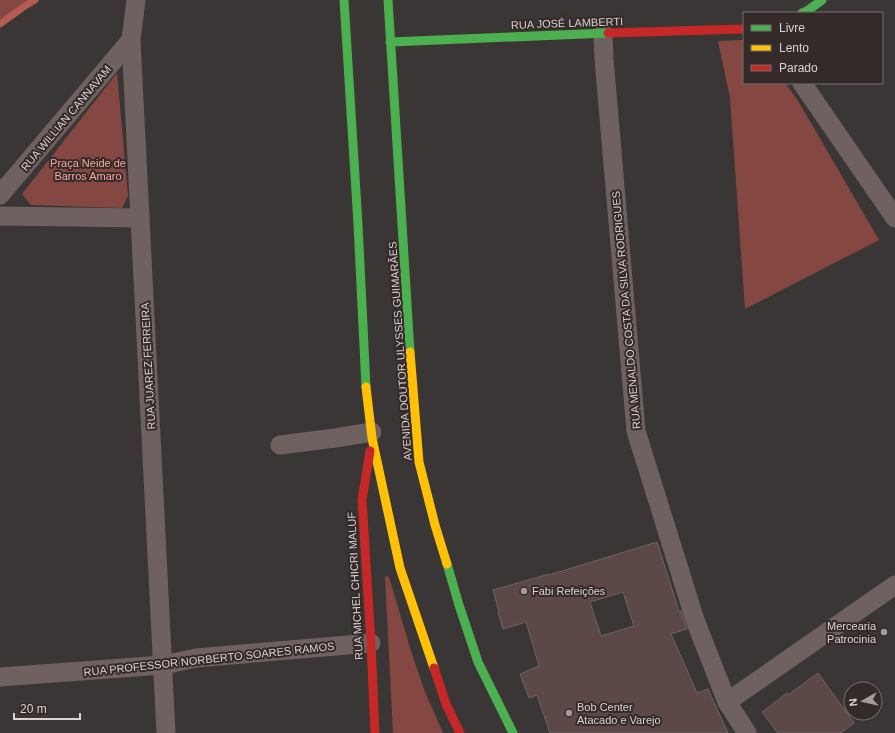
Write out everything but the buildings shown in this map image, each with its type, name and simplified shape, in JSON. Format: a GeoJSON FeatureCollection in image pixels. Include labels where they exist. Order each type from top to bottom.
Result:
{"type":"FeatureCollection","features":[{"type":"Feature","properties":{"kind":"main road"},"geometry":{"type":"LineString","coordinates":[[344,0],[366,384],[372,435],[400,568],[446,704],[460,733]]}},
{"type":"Feature","properties":{"kind":"main road","name":"AVENIDA DOUTOR ULYSSES GUIMARÃES"},"geometry":{"type":"LineString","coordinates":[[388,0],[413,392],[420,462],[435,525],[473,648],[478,662],[513,733]]}},
{"type":"Feature","properties":{"kind":"main road","name":"RUA JOSÉ LAMBERTI"},"geometry":{"type":"LineString","coordinates":[[390,42],[743,29]]}},
{"type":"Feature","properties":{"kind":"main road","name":"RUA MICHEL CHICRI MALUF"},"geometry":{"type":"LineString","coordinates":[[372,435],[362,500],[375,733]]}},
{"type":"Feature","properties":{"kind":"street","name":"RUA JUAREZ FERREIRA"},"geometry":{"type":"LineString","coordinates":[[136,0],[131,40],[166,733]]}},
{"type":"Feature","properties":{"kind":"street","name":"RUA MENALDO COSTA DA SILVA RODRIGUES"},"geometry":{"type":"LineString","coordinates":[[602,34],[636,431],[695,620],[727,702],[747,733]]}},
{"type":"Feature","properties":{"kind":"street","name":"RUA WILLIAN CANNAVAM"},"geometry":{"type":"LineString","coordinates":[[0,196],[131,40]]}},
{"type":"Feature","properties":{"kind":"street"},"geometry":{"type":"LineString","coordinates":[[803,84],[895,218]]}},
{"type":"Feature","properties":{"kind":"street"},"geometry":{"type":"LineString","coordinates":[[0,216],[140,218]]}},
{"type":"Feature","properties":{"kind":"street"},"geometry":{"type":"LineString","coordinates":[[280,446],[336,438],[372,435]]}},
{"type":"Feature","properties":{"kind":"street"},"geometry":{"type":"LineString","coordinates":[[727,702],[895,585]]}},
{"type":"Feature","properties":{"kind":"street","name":"RUA PROFESSOR NORBERTO SOARES RAMOS"},"geometry":{"type":"LineString","coordinates":[[0,677],[163,665],[196,658],[371,643]]}},
{"type":"Feature","properties":{"kind":"green space"},"geometry":{"type":"Polygon","coordinates":[[[0,0],[37,0],[0,25],[0,0]]]}},
{"type":"Feature","properties":{"kind":"green space"},"geometry":{"type":"Polygon","coordinates":[[[743,40],[743,84],[786,84],[797,99],[879,240],[745,309],[730,98],[718,41],[743,40]]]}},
{"type":"Feature","properties":{"kind":"green space","name":"Praça Neide de Barros Amaro"},"geometry":{"type":"Polygon","coordinates":[[[117,73],[128,196],[122,208],[31,205],[22,194],[117,73]]]}},
{"type":"Feature","properties":{"kind":"green space"},"geometry":{"type":"Polygon","coordinates":[[[385,576],[389,577],[425,692],[443,733],[393,733],[385,576]]]}},
{"type":"Feature","properties":{"kind":"waterway"},"geometry":{"type":"LineString","coordinates":[[0,24],[35,0]]}},
{"type":"Feature","properties":{"kind":"traffic: fast"},"geometry":{"type":"LineString","coordinates":[[344,0],[358,224],[366,387]]}},
{"type":"Feature","properties":{"kind":"traffic: fast"},"geometry":{"type":"LineString","coordinates":[[388,0],[410,352]]}},
{"type":"Feature","properties":{"kind":"traffic: fast"},"geometry":{"type":"LineString","coordinates":[[804,12],[822,0]]}},
{"type":"Feature","properties":{"kind":"traffic: fast"},"geometry":{"type":"LineString","coordinates":[[390,42],[608,33]]}},
{"type":"Feature","properties":{"kind":"traffic: fast"},"geometry":{"type":"LineString","coordinates":[[447,564],[478,662],[513,733]]}},
{"type":"Feature","properties":{"kind":"traffic: slow"},"geometry":{"type":"LineString","coordinates":[[410,352],[419,462],[435,525],[447,564]]}},
{"type":"Feature","properties":{"kind":"traffic: slow"},"geometry":{"type":"LineString","coordinates":[[366,387],[372,438],[400,568],[434,668]]}},
{"type":"Feature","properties":{"kind":"traffic: jam"},"geometry":{"type":"LineString","coordinates":[[608,33],[743,29]]}},
{"type":"Feature","properties":{"kind":"traffic: jam"},"geometry":{"type":"LineString","coordinates":[[370,451],[362,500],[375,733]]}},
{"type":"Feature","properties":{"kind":"traffic: jam"},"geometry":{"type":"LineString","coordinates":[[434,668],[446,704],[460,733]]}},
{"type":"Feature","properties":{"kind":"place","name":"Fabi Refeições"},"geometry":{"type":"Point","coordinates":[524,591]}},
{"type":"Feature","properties":{"kind":"place","name":"Mercearia Patrocinia"},"geometry":{"type":"Point","coordinates":[884,632]}},
{"type":"Feature","properties":{"kind":"place","name":"Bob Center Atacado e Varejo"},"geometry":{"type":"Point","coordinates":[569,713]}}]}
